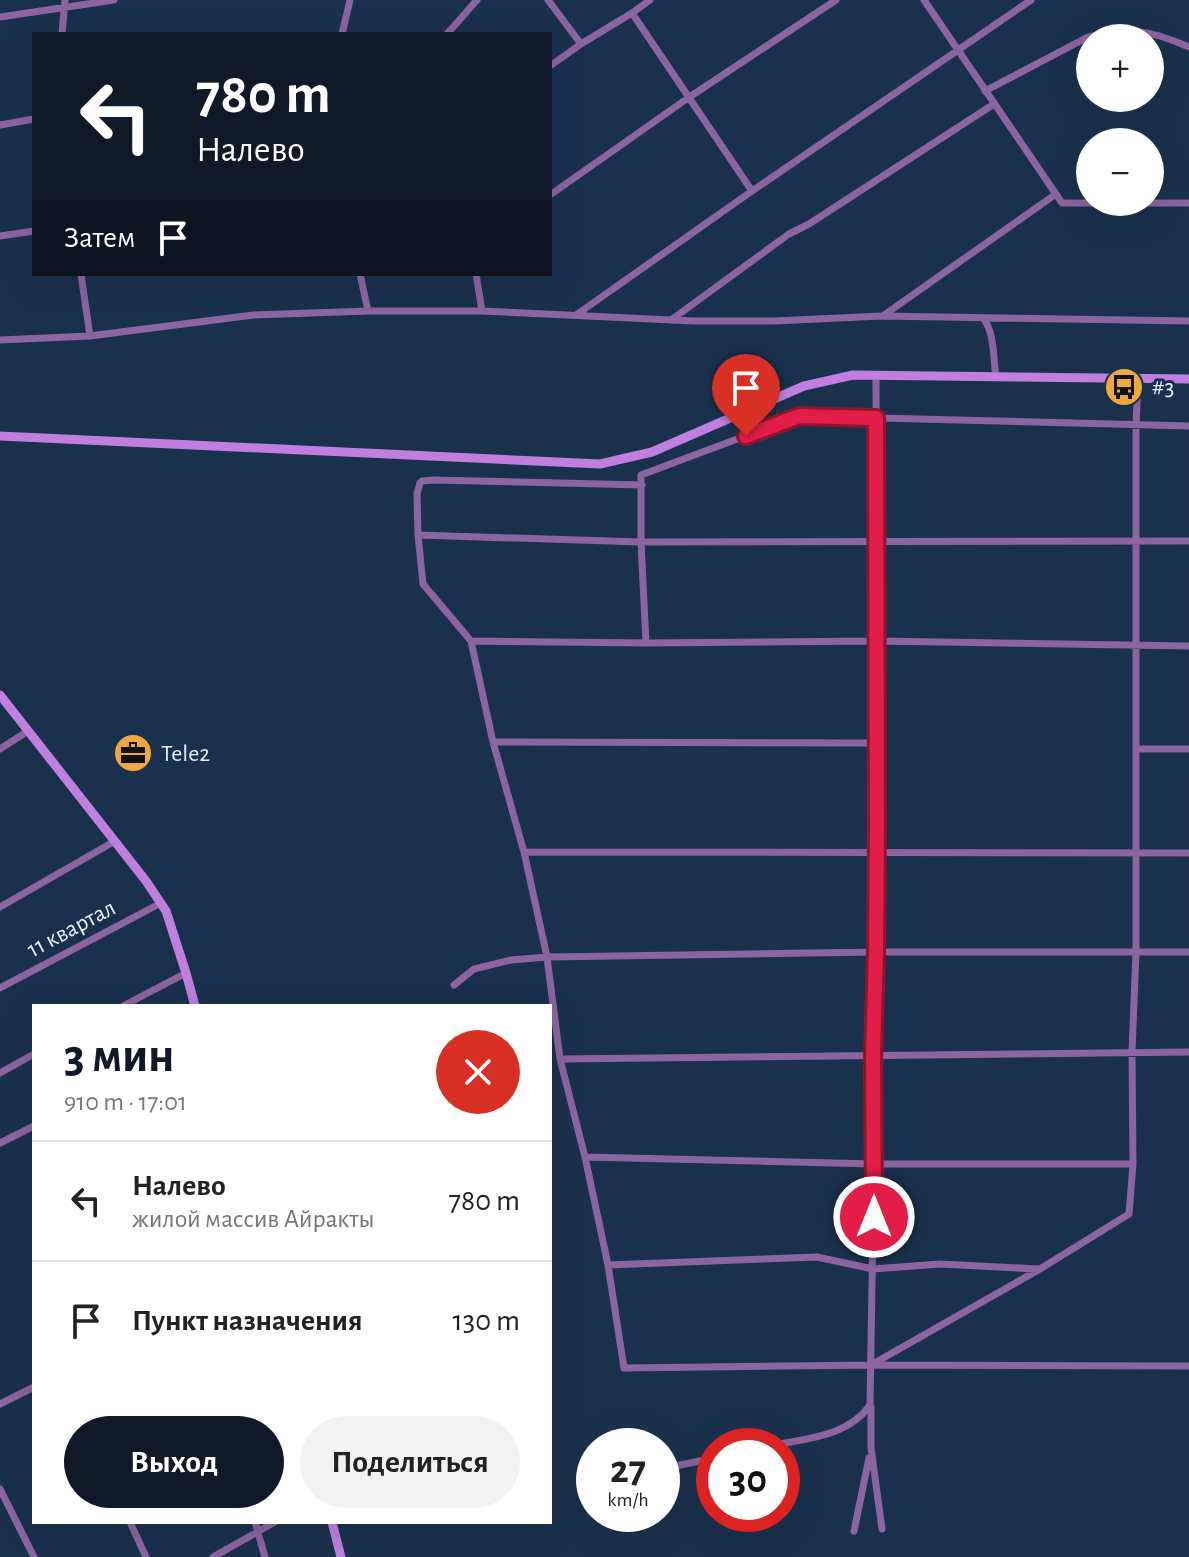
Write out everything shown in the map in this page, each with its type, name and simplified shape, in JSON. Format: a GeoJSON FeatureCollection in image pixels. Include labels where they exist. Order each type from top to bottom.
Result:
{"type":"FeatureCollection","features":[{"type":"Feature","properties":{"kind":"main road"},"geometry":{"type":"LineString","coordinates":[[0,436],[600,464],[652,452],[804,386],[853,375],[1189,379]]}},
{"type":"Feature","properties":{"kind":"main road"},"geometry":{"type":"LineString","coordinates":[[0,695],[161,903],[194,1004]]}},
{"type":"Feature","properties":{"kind":"main road"},"geometry":{"type":"LineString","coordinates":[[333,1524],[341,1557]]}},
{"type":"Feature","properties":{"kind":"street"},"geometry":{"type":"LineString","coordinates":[[0,17],[65,4],[114,0]]}},
{"type":"Feature","properties":{"kind":"street"},"geometry":{"type":"LineString","coordinates":[[342,32],[350,0]]}},
{"type":"Feature","properties":{"kind":"street"},"geometry":{"type":"LineString","coordinates":[[449,32],[477,0]]}},
{"type":"Feature","properties":{"kind":"street"},"geometry":{"type":"LineString","coordinates":[[548,0],[581,44]]}},
{"type":"Feature","properties":{"kind":"street"},"geometry":{"type":"LineString","coordinates":[[552,65],[650,0]]}},
{"type":"Feature","properties":{"kind":"street"},"geometry":{"type":"LineString","coordinates":[[552,194],[836,0]]}},
{"type":"Feature","properties":{"kind":"street"},"geometry":{"type":"LineString","coordinates":[[924,0],[1062,203],[1189,203]]}},
{"type":"Feature","properties":{"kind":"street"},"geometry":{"type":"LineString","coordinates":[[575,316],[1031,0]]}},
{"type":"Feature","properties":{"kind":"street"},"geometry":{"type":"LineString","coordinates":[[62,32],[65,4]]}},
{"type":"Feature","properties":{"kind":"street"},"geometry":{"type":"LineString","coordinates":[[632,13],[752,191]]}},
{"type":"Feature","properties":{"kind":"street"},"geometry":{"type":"LineString","coordinates":[[985,91],[1088,37],[1103,33],[1143,31],[1162,35],[1189,47]]}},
{"type":"Feature","properties":{"kind":"street"},"geometry":{"type":"LineString","coordinates":[[671,320],[789,234],[994,104]]}},
{"type":"Feature","properties":{"kind":"street"},"geometry":{"type":"LineString","coordinates":[[0,125],[32,119]]}},
{"type":"Feature","properties":{"kind":"street"},"geometry":{"type":"LineString","coordinates":[[882,316],[1056,194]]}},
{"type":"Feature","properties":{"kind":"street"},"geometry":{"type":"LineString","coordinates":[[0,236],[32,231]]}},
{"type":"Feature","properties":{"kind":"street"},"geometry":{"type":"LineString","coordinates":[[81,276],[90,336]]}},
{"type":"Feature","properties":{"kind":"street"},"geometry":{"type":"LineString","coordinates":[[360,276],[368,311]]}},
{"type":"Feature","properties":{"kind":"street"},"geometry":{"type":"LineString","coordinates":[[476,276],[482,311]]}},
{"type":"Feature","properties":{"kind":"street"},"geometry":{"type":"LineString","coordinates":[[0,340],[90,336],[253,315],[368,311],[482,311],[671,320],[774,321],[882,316],[1189,321]]}},
{"type":"Feature","properties":{"kind":"street"},"geometry":{"type":"LineString","coordinates":[[982,318],[990,333],[996,377]]}},
{"type":"Feature","properties":{"kind":"street"},"geometry":{"type":"LineString","coordinates":[[876,375],[877,853],[870,1405],[871,1448],[882,1529]]}},
{"type":"Feature","properties":{"kind":"street"},"geometry":{"type":"LineString","coordinates":[[871,1365],[1040,1269],[1129,1214],[1133,1164],[1132,1052],[1136,952],[1138,379]]}},
{"type":"Feature","properties":{"kind":"street"},"geometry":{"type":"LineString","coordinates":[[641,475],[799,416],[1189,426]]}},
{"type":"Feature","properties":{"kind":"street"},"geometry":{"type":"LineString","coordinates":[[635,456],[642,485],[641,542],[646,643]]}},
{"type":"Feature","properties":{"kind":"street"},"geometry":{"type":"LineString","coordinates":[[642,485],[422,481],[417,494],[423,584],[471,641],[493,742],[524,852],[547,957],[560,1059],[608,1265],[624,1368],[1189,1366]]}},
{"type":"Feature","properties":{"kind":"street"},"geometry":{"type":"LineString","coordinates":[[418,535],[641,542],[1189,541]]}},
{"type":"Feature","properties":{"kind":"street"},"geometry":{"type":"LineString","coordinates":[[471,641],[877,641],[1189,646]]}},
{"type":"Feature","properties":{"kind":"street"},"geometry":{"type":"LineString","coordinates":[[0,749],[28,731]]}},
{"type":"Feature","properties":{"kind":"street"},"geometry":{"type":"LineString","coordinates":[[493,742],[877,743]]}},
{"type":"Feature","properties":{"kind":"street"},"geometry":{"type":"LineString","coordinates":[[1136,749],[1189,749]]}},
{"type":"Feature","properties":{"kind":"street"},"geometry":{"type":"LineString","coordinates":[[0,907],[115,841]]}},
{"type":"Feature","properties":{"kind":"street"},"geometry":{"type":"LineString","coordinates":[[524,852],[1189,853]]}},
{"type":"Feature","properties":{"kind":"street","name":"11 квартал"},"geometry":{"type":"LineString","coordinates":[[0,988],[161,903]]}},
{"type":"Feature","properties":{"kind":"street"},"geometry":{"type":"LineString","coordinates":[[454,985],[474,969],[511,960],[547,957],[876,952],[1189,952]]}},
{"type":"Feature","properties":{"kind":"street"},"geometry":{"type":"LineString","coordinates":[[127,1004],[186,973]]}},
{"type":"Feature","properties":{"kind":"street"},"geometry":{"type":"LineString","coordinates":[[560,1059],[1189,1052]]}},
{"type":"Feature","properties":{"kind":"street"},"geometry":{"type":"LineString","coordinates":[[0,1073],[32,1055]]}},
{"type":"Feature","properties":{"kind":"street"},"geometry":{"type":"LineString","coordinates":[[0,1143],[32,1127]]}},
{"type":"Feature","properties":{"kind":"street"},"geometry":{"type":"LineString","coordinates":[[585,1157],[874,1164],[1133,1164]]}},
{"type":"Feature","properties":{"kind":"street"},"geometry":{"type":"LineString","coordinates":[[608,1265],[817,1257],[873,1269],[940,1264],[1040,1269]]}},
{"type":"Feature","properties":{"kind":"street"},"geometry":{"type":"LineString","coordinates":[[0,1404],[32,1388]]}},
{"type":"Feature","properties":{"kind":"street"},"geometry":{"type":"LineString","coordinates":[[800,1440],[850,1426],[862,1417],[870,1405]]}},
{"type":"Feature","properties":{"kind":"street"},"geometry":{"type":"LineString","coordinates":[[854,1531],[871,1448]]}},
{"type":"Feature","properties":{"kind":"street"},"geometry":{"type":"LineString","coordinates":[[0,1489],[34,1557]]}},
{"type":"Feature","properties":{"kind":"street"},"geometry":{"type":"LineString","coordinates":[[131,1524],[146,1557]]}},
{"type":"Feature","properties":{"kind":"street"},"geometry":{"type":"LineString","coordinates":[[256,1524],[265,1557]]}},
{"type":"Feature","properties":{"kind":"street"},"geometry":{"type":"LineString","coordinates":[[213,1557],[271,1524]]}},
{"type":"Feature","properties":{"kind":"place","name":"#3"},"geometry":{"type":"Point","coordinates":[1124,387]}},
{"type":"Feature","properties":{"kind":"place","name":"Tele2"},"geometry":{"type":"Point","coordinates":[133,753]}},
{"type":"Feature","properties":{"kind":"route"},"geometry":{"type":"LineString","coordinates":[[746,436],[799,416],[876,418],[874,1217]]}}]}
